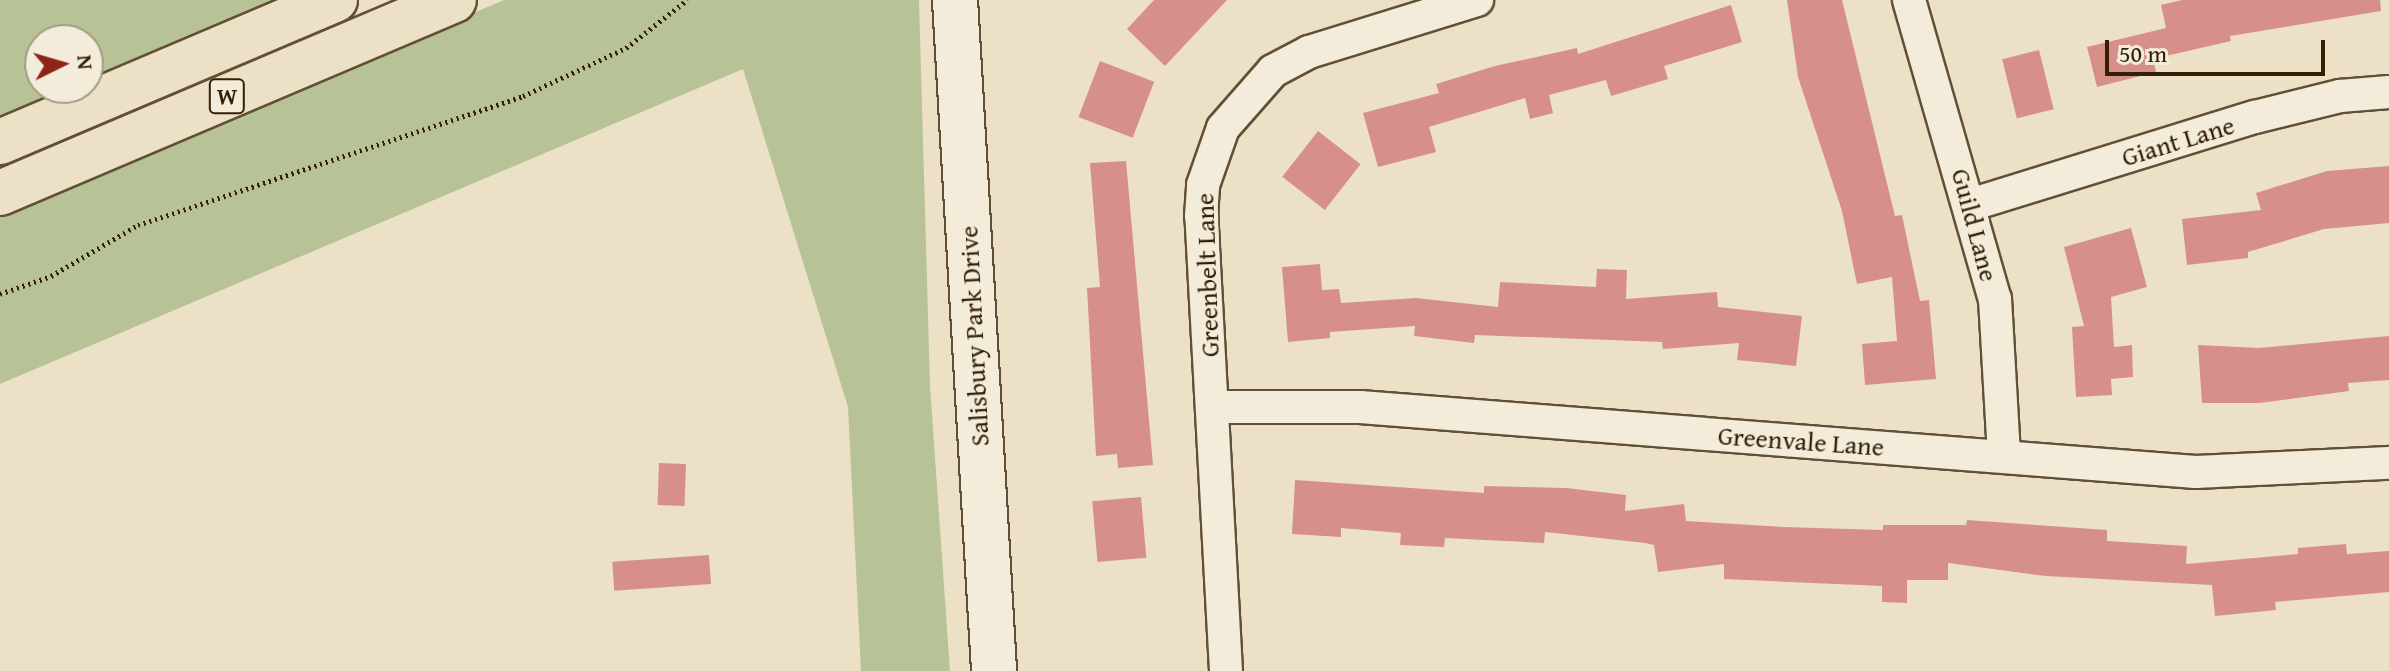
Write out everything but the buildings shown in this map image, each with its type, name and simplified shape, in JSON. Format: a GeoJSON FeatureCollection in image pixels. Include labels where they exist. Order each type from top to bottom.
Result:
{"type":"FeatureCollection","features":[{"type":"Feature","properties":{"kind":"highway","name":"W"},"geometry":{"type":"LineString","coordinates":[[0,142],[335,0]]}},
{"type":"Feature","properties":{"kind":"highway","name":"W"},"geometry":{"type":"LineString","coordinates":[[0,193],[454,0]]}},
{"type":"Feature","properties":{"kind":"main road","name":"Salisbury Park Drive"},"geometry":{"type":"LineString","coordinates":[[955,0],[994,671]]}},
{"type":"Feature","properties":{"kind":"street","name":"Greenbelt Lane"},"geometry":{"type":"LineString","coordinates":[[1226,671],[1201,216],[1203,185],[1223,128],[1253,89],[1309,52],[1477,0]]}},
{"type":"Feature","properties":{"kind":"street","name":"Guild Lane"},"geometry":{"type":"LineString","coordinates":[[1909,0],[1995,299],[2004,456]]}},
{"type":"Feature","properties":{"kind":"street","name":"Giant Lane"},"geometry":{"type":"LineString","coordinates":[[1970,205],[2255,117],[2340,96],[2389,92]]}},
{"type":"Feature","properties":{"kind":"street","name":"Greenvale Lane"},"geometry":{"type":"LineString","coordinates":[[1212,407],[1360,407],[2195,472],[2389,463]]}},
{"type":"Feature","properties":{"kind":"path"},"geometry":{"type":"LineString","coordinates":[[0,294],[51,276],[138,225],[523,96],[626,48],[687,0]]}},
{"type":"Feature","properties":{"kind":"green space"},"geometry":{"type":"Polygon","coordinates":[[[0,0],[283,0],[104,73],[104,24],[24,24],[24,104],[29,104],[0,116],[0,0]]]}},
{"type":"Feature","properties":{"kind":"green space"},"geometry":{"type":"Polygon","coordinates":[[[504,0],[919,0],[930,386],[950,671],[861,671],[848,407],[743,69],[0,384],[0,214],[504,0]]]}}]}
